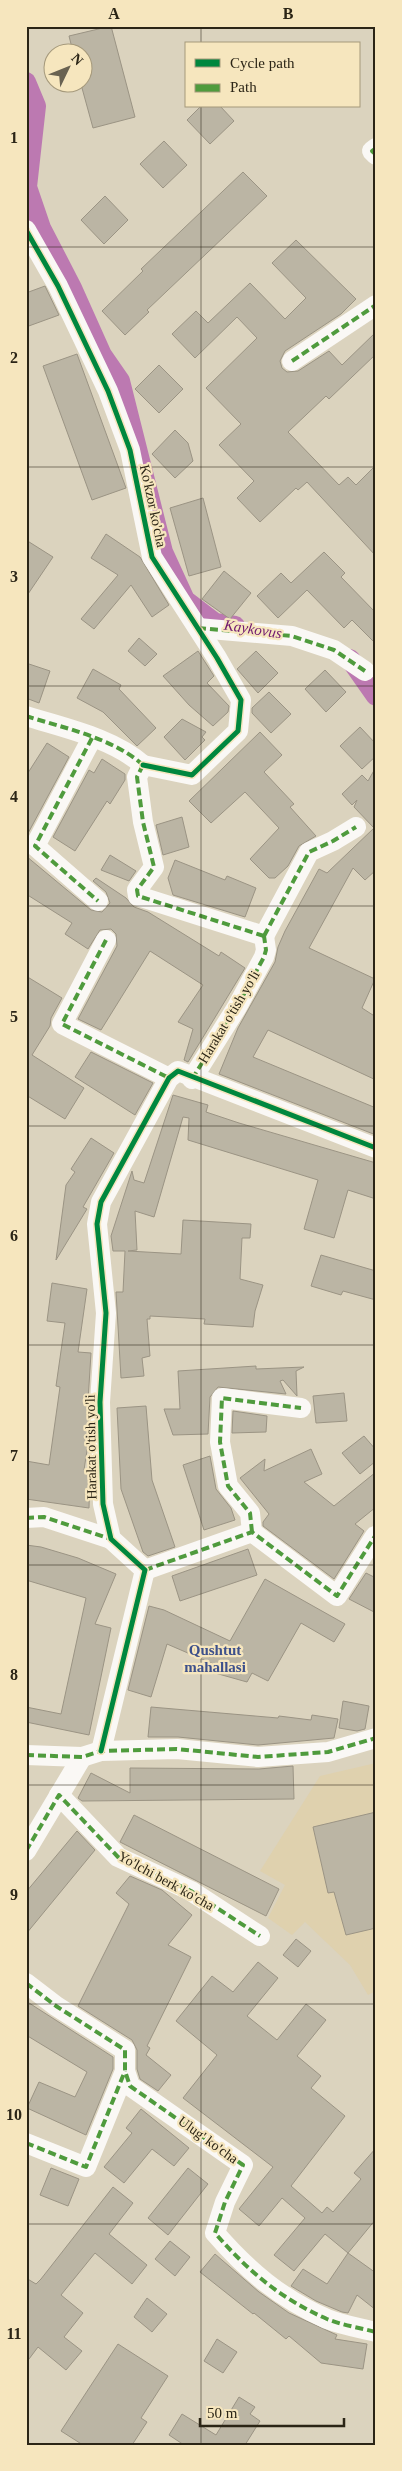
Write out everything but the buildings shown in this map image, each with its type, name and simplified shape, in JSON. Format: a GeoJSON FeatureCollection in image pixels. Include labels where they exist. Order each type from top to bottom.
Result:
{"type":"FeatureCollection","features":[{"type":"Feature","properties":{"kind":"street"},"geometry":{"type":"LineString","coordinates":[[376,148],[372,152],[376,155]]}},
{"type":"Feature","properties":{"kind":"street","name":"Ko'kzor ko'cha"},"geometry":{"type":"LineString","coordinates":[[26,230],[58,286],[108,391],[130,450],[152,558],[198,628],[241,700],[238,731],[192,775],[143,765]]}},
{"type":"Feature","properties":{"kind":"street"},"geometry":{"type":"LineString","coordinates":[[292,361],[376,305]]}},
{"type":"Feature","properties":{"kind":"street"},"geometry":{"type":"LineString","coordinates":[[198,628],[292,636],[334,650],[365,671]]}},
{"type":"Feature","properties":{"kind":"street"},"geometry":{"type":"LineString","coordinates":[[26,716],[92,738],[133,756],[143,765],[137,777],[143,822],[154,867],[136,890],[138,896],[264,936],[309,852],[333,841],[356,826]]}},
{"type":"Feature","properties":{"kind":"street"},"geometry":{"type":"LineString","coordinates":[[92,738],[35,846],[98,901]]}},
{"type":"Feature","properties":{"kind":"street","name":"Harakat o'tish yo'li"},"geometry":{"type":"LineString","coordinates":[[112,1539],[103,1504],[100,1402],[106,1313],[97,1224],[101,1202],[169,1078],[178,1071],[192,1079],[237,1007],[264,957],[266,950],[264,936]]}},
{"type":"Feature","properties":{"kind":"street"},"geometry":{"type":"LineString","coordinates":[[106,940],[62,1024],[169,1078]]}},
{"type":"Feature","properties":{"kind":"street"},"geometry":{"type":"LineString","coordinates":[[192,1079],[376,1148]]}},
{"type":"Feature","properties":{"kind":"street"},"geometry":{"type":"LineString","coordinates":[[301,1408],[222,1398],[220,1442],[228,1486],[250,1513],[252,1532],[337,1596],[375,1536]]}},
{"type":"Feature","properties":{"kind":"street"},"geometry":{"type":"LineString","coordinates":[[26,1518],[44,1517],[112,1539],[145,1570]]}},
{"type":"Feature","properties":{"kind":"street"},"geometry":{"type":"LineString","coordinates":[[145,1570],[252,1532]]}},
{"type":"Feature","properties":{"kind":"street"},"geometry":{"type":"LineString","coordinates":[[26,1851],[59,1795],[92,1754],[145,1570]]}},
{"type":"Feature","properties":{"kind":"street"},"geometry":{"type":"LineString","coordinates":[[26,1755],[92,1754],[177,1749],[258,1757],[328,1752],[376,1738]]}},
{"type":"Feature","properties":{"kind":"street","name":"Yo'lchi berk ko'cha"},"geometry":{"type":"LineString","coordinates":[[59,1795],[118,1857],[191,1891],[260,1936]]}},
{"type":"Feature","properties":{"kind":"street","name":"Ulug' ko'cha"},"geometry":{"type":"LineString","coordinates":[[26,1983],[56,2006],[125,2050],[125,2071],[130,2086],[243,2165],[225,2202],[216,2233],[241,2263],[287,2300],[329,2320],[376,2332]]}},
{"type":"Feature","properties":{"kind":"street"},"geometry":{"type":"LineString","coordinates":[[26,2143],[86,2168],[125,2071]]}},
{"type":"Feature","properties":{"kind":"shaded area"},"geometry":{"type":"Polygon","coordinates":[[[376,1763],[376,1991],[368,1995],[350,1965],[305,1922],[292,1935],[268,1918],[285,1885],[260,1871],[320,1776],[376,1763]]]}},
{"type":"Feature","properties":{"kind":"waterway","name":"Kaykovus"},"geometry":{"type":"LineString","coordinates":[[26,82],[36,106],[27,187],[41,228],[72,288],[102,355],[120,381],[163,552],[185,600],[215,623],[235,626]]}},
{"type":"Feature","properties":{"kind":"waterway","name":"Kaykovus"},"geometry":{"type":"LineString","coordinates":[[350,659],[376,696]]}},
{"type":"Feature","properties":{"kind":"marked path"},"geometry":{"type":"LineString","coordinates":[[376,148],[372,151],[376,155]]}},
{"type":"Feature","properties":{"kind":"marked path"},"geometry":{"type":"LineString","coordinates":[[292,361],[376,305]]}},
{"type":"Feature","properties":{"kind":"marked path"},"geometry":{"type":"LineString","coordinates":[[198,628],[292,636],[334,650],[365,671]]}},
{"type":"Feature","properties":{"kind":"marked path"},"geometry":{"type":"LineString","coordinates":[[26,716],[103,741],[131,756],[143,765]]}},
{"type":"Feature","properties":{"kind":"marked path"},"geometry":{"type":"LineString","coordinates":[[92,738],[35,846],[98,901]]}},
{"type":"Feature","properties":{"kind":"marked path"},"geometry":{"type":"LineString","coordinates":[[143,765],[137,777],[143,822],[154,867],[137,890],[138,896],[264,936]]}},
{"type":"Feature","properties":{"kind":"marked path"},"geometry":{"type":"LineString","coordinates":[[264,936],[309,852],[333,841],[356,827]]}},
{"type":"Feature","properties":{"kind":"marked path"},"geometry":{"type":"LineString","coordinates":[[192,1079],[237,1007],[264,957],[266,950],[264,936]]}},
{"type":"Feature","properties":{"kind":"marked path"},"geometry":{"type":"LineString","coordinates":[[106,940],[62,1024],[169,1078]]}},
{"type":"Feature","properties":{"kind":"marked path"},"geometry":{"type":"LineString","coordinates":[[252,1532],[250,1513],[228,1486],[220,1442],[222,1398],[301,1408]]}},
{"type":"Feature","properties":{"kind":"marked path"},"geometry":{"type":"LineString","coordinates":[[26,1518],[44,1517],[111,1539]]}},
{"type":"Feature","properties":{"kind":"marked path"},"geometry":{"type":"LineString","coordinates":[[145,1570],[252,1532],[337,1596],[375,1536]]}},
{"type":"Feature","properties":{"kind":"marked path"},"geometry":{"type":"LineString","coordinates":[[26,1755],[82,1757],[101,1751],[177,1749],[258,1757],[328,1752],[376,1738]]}},
{"type":"Feature","properties":{"kind":"marked path"},"geometry":{"type":"LineString","coordinates":[[26,1851],[59,1795],[118,1857],[191,1891],[260,1936]]}},
{"type":"Feature","properties":{"kind":"marked path"},"geometry":{"type":"LineString","coordinates":[[26,1983],[56,2006],[125,2050],[125,2071],[130,2086],[243,2165],[225,2202],[215,2233],[240,2260],[266,2283],[310,2311],[345,2325],[376,2332]]}},
{"type":"Feature","properties":{"kind":"marked path"},"geometry":{"type":"LineString","coordinates":[[26,2143],[86,2167],[125,2071]]}},
{"type":"Feature","properties":{"kind":"cycle path"},"geometry":{"type":"LineString","coordinates":[[26,230],[58,286],[108,391],[130,450],[152,557],[217,658],[241,700],[238,731],[192,775],[143,765]]}},
{"type":"Feature","properties":{"kind":"cycle path"},"geometry":{"type":"LineString","coordinates":[[101,1751],[145,1570],[111,1539],[103,1504],[100,1402],[106,1313],[97,1224],[101,1202],[169,1078],[178,1071],[376,1148]]}},
{"type":"Feature","properties":{"kind":"district","name":"Qushtut mahallasi"},"geometry":{"type":"Point","coordinates":[215,1658]}}]}
